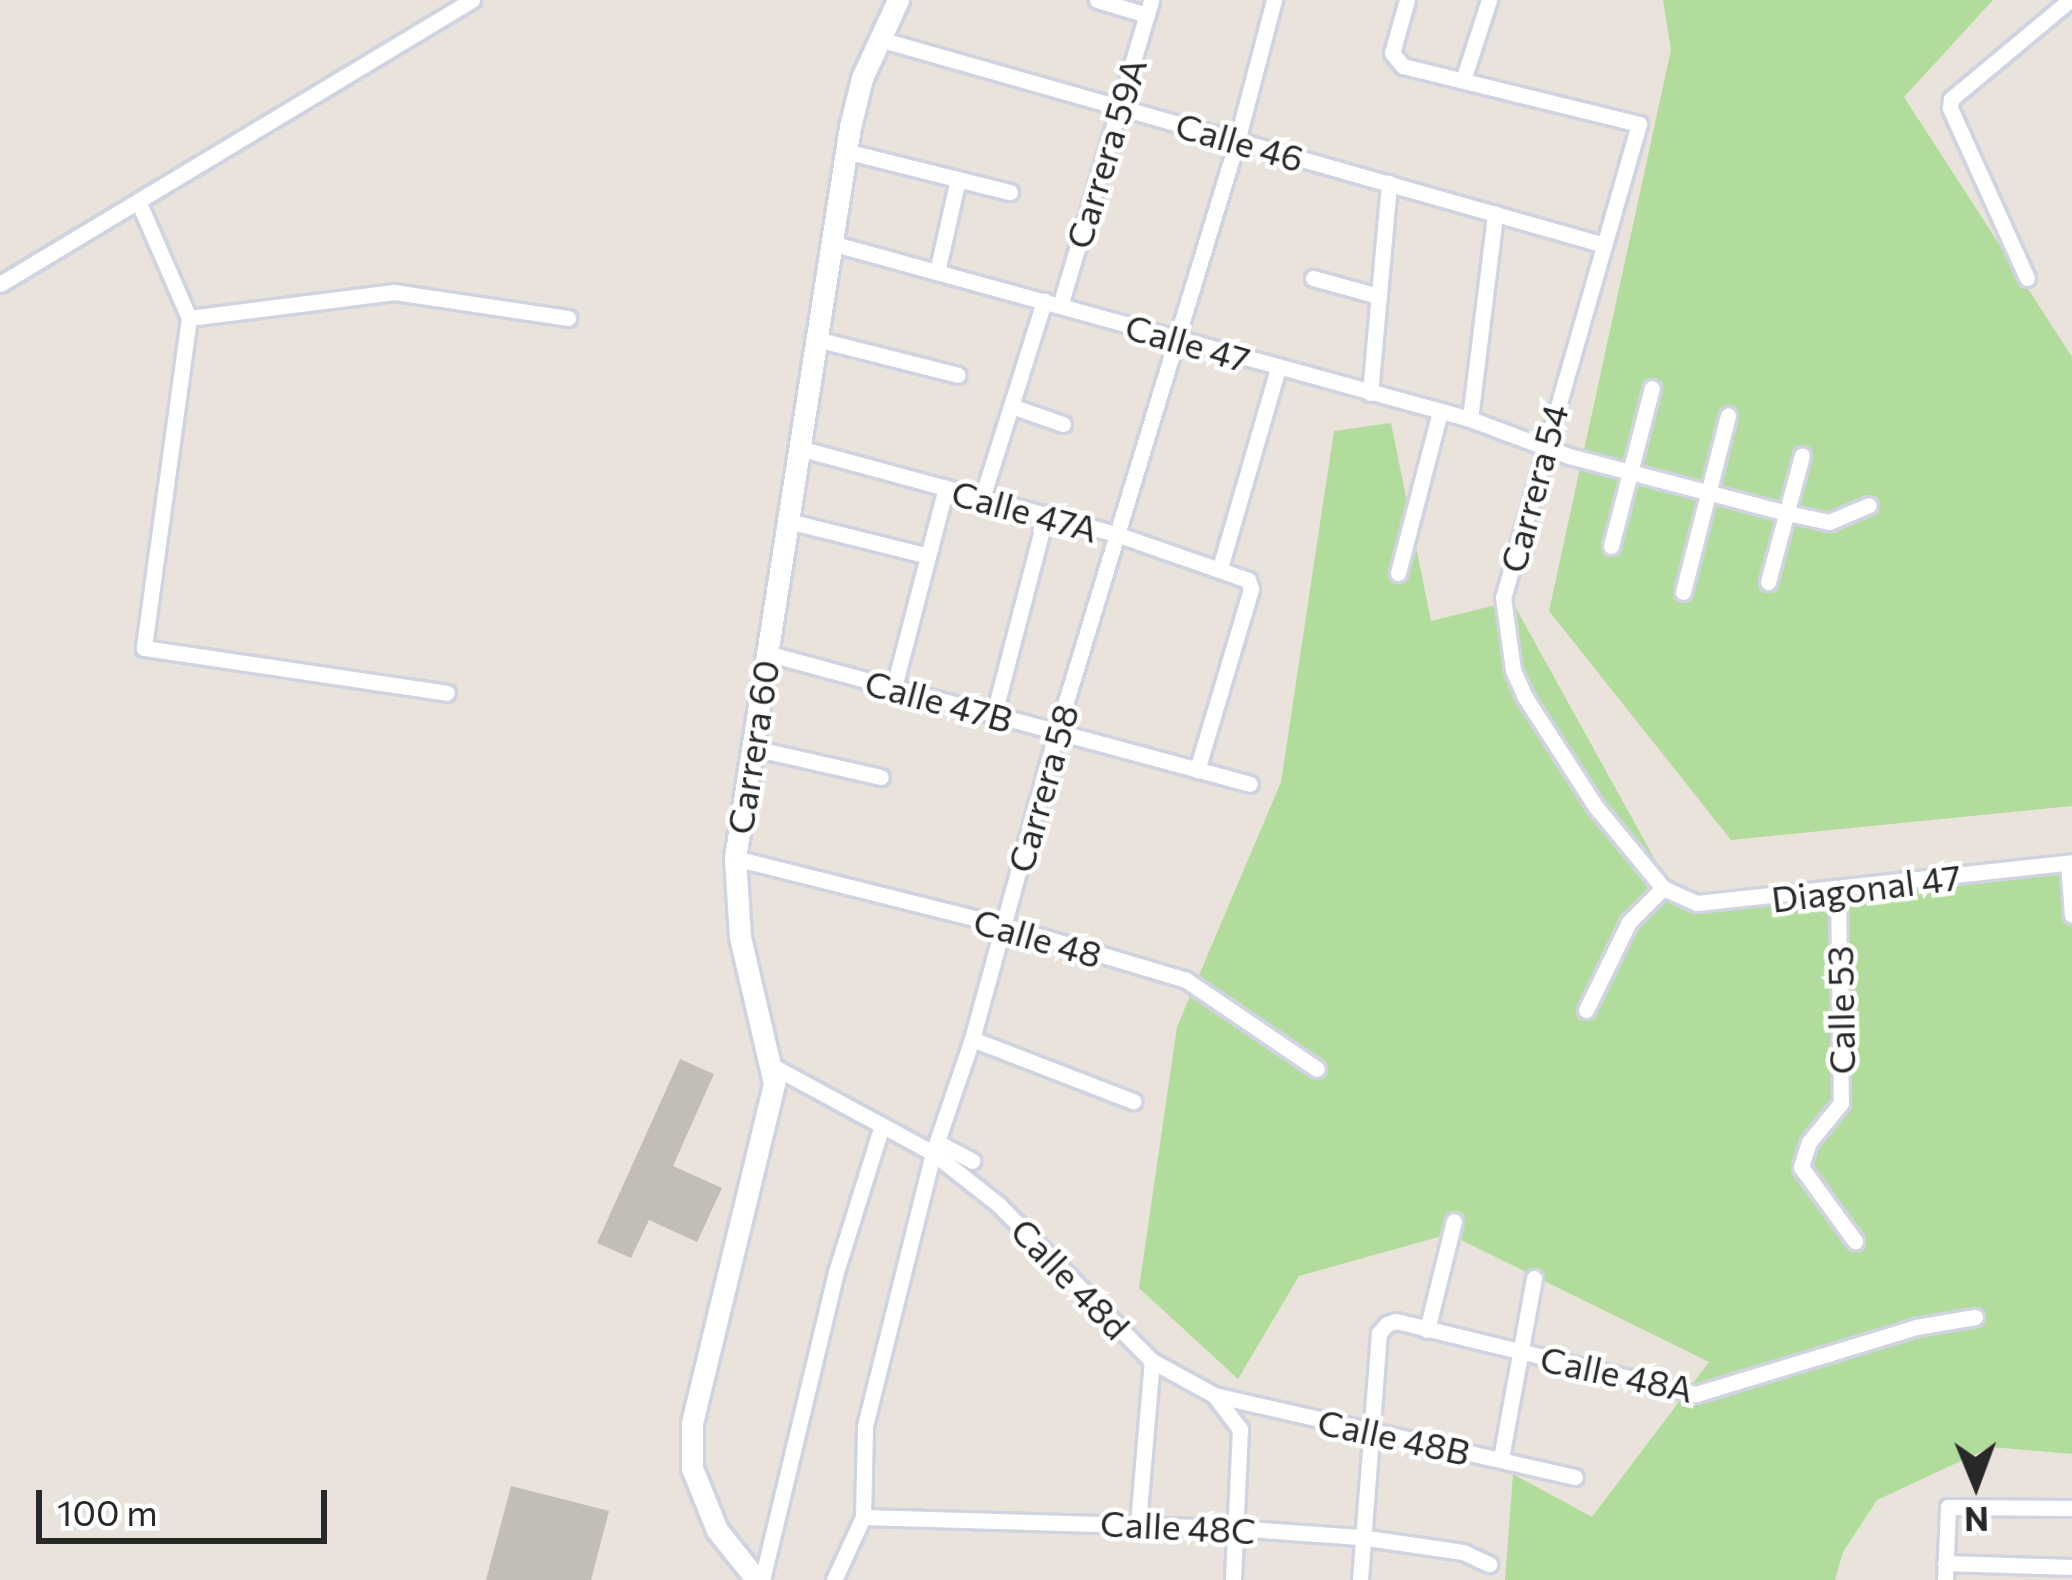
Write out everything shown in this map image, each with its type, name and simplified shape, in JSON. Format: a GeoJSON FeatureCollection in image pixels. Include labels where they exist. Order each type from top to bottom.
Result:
{"type":"FeatureCollection","features":[{"type":"Feature","properties":{"kind":"street"},"geometry":{"type":"LineString","coordinates":[[0,284],[472,0]]}},
{"type":"Feature","properties":{"kind":"street","name":"Carrera 60"},"geometry":{"type":"LineString","coordinates":[[760,1580],[717,1529],[698,1494],[692,1468],[692,1423],[774,1067],[740,938],[734,858],[845,151],[862,78],[898,0]]}},
{"type":"Feature","properties":{"kind":"street"},"geometry":{"type":"LineString","coordinates":[[1097,0],[1149,8]]}},
{"type":"Feature","properties":{"kind":"street","name":"Carrera 58"},"geometry":{"type":"LineString","coordinates":[[834,1580],[862,1517],[865,1426],[935,1148],[972,1039],[1057,731],[1119,536],[1173,338],[1237,141],[1274,0]]}},
{"type":"Feature","properties":{"kind":"street"},"geometry":{"type":"LineString","coordinates":[[1407,0],[1392,53],[1402,66],[1464,77],[1489,0]]}},
{"type":"Feature","properties":{"kind":"street"},"geometry":{"type":"LineString","coordinates":[[2027,278],[1953,118],[1951,100],[2069,0]]}},
{"type":"Feature","properties":{"kind":"street","name":"Carrera 59A"},"geometry":{"type":"LineString","coordinates":[[982,498],[1011,406],[1052,304],[1149,8]]}},
{"type":"Feature","properties":{"kind":"street","name":"Calle 46"},"geometry":{"type":"LineString","coordinates":[[879,39],[1601,244]]}},
{"type":"Feature","properties":{"kind":"street","name":"Carrera 54"},"geometry":{"type":"LineString","coordinates":[[1464,77],[1639,124],[1503,597],[1513,670],[1596,807],[1663,888]]}},
{"type":"Feature","properties":{"kind":"street"},"geometry":{"type":"LineString","coordinates":[[845,151],[1010,191]]}},
{"type":"Feature","properties":{"kind":"street"},"geometry":{"type":"LineString","coordinates":[[937,272],[958,179]]}},
{"type":"Feature","properties":{"kind":"street"},"geometry":{"type":"LineString","coordinates":[[1370,393],[1388,183]]}},
{"type":"Feature","properties":{"kind":"street"},"geometry":{"type":"LineString","coordinates":[[139,203],[189,318],[143,647],[447,693]]}},
{"type":"Feature","properties":{"kind":"street"},"geometry":{"type":"LineString","coordinates":[[1470,419],[1495,214]]}},
{"type":"Feature","properties":{"kind":"street","name":"Calle 47"},"geometry":{"type":"LineString","coordinates":[[831,242],[1470,419],[1543,446],[1786,514],[1829,522],[1869,505]]}},
{"type":"Feature","properties":{"kind":"street"},"geometry":{"type":"LineString","coordinates":[[1313,278],[1378,296]]}},
{"type":"Feature","properties":{"kind":"street"},"geometry":{"type":"LineString","coordinates":[[189,318],[394,292],[568,318]]}},
{"type":"Feature","properties":{"kind":"street"},"geometry":{"type":"LineString","coordinates":[[816,339],[958,375]]}},
{"type":"Feature","properties":{"kind":"street"},"geometry":{"type":"LineString","coordinates":[[1220,568],[1278,369]]}},
{"type":"Feature","properties":{"kind":"street"},"geometry":{"type":"LineString","coordinates":[[1611,546],[1652,388]]}},
{"type":"Feature","properties":{"kind":"street"},"geometry":{"type":"LineString","coordinates":[[1011,406],[1063,424]]}},
{"type":"Feature","properties":{"kind":"street"},"geometry":{"type":"LineString","coordinates":[[1398,573],[1440,412]]}},
{"type":"Feature","properties":{"kind":"street"},"geometry":{"type":"LineString","coordinates":[[1683,592],[1728,416]]}},
{"type":"Feature","properties":{"kind":"street","name":"Calle 47A"},"geometry":{"type":"LineString","coordinates":[[800,448],[1046,514],[1248,580],[1251,590],[1197,770]]}},
{"type":"Feature","properties":{"kind":"street"},"geometry":{"type":"LineString","coordinates":[[1768,582],[1802,455]]}},
{"type":"Feature","properties":{"kind":"street"},"geometry":{"type":"LineString","coordinates":[[894,687],[946,488]]}},
{"type":"Feature","properties":{"kind":"street"},"geometry":{"type":"LineString","coordinates":[[994,714],[1046,514]]}},
{"type":"Feature","properties":{"kind":"street"},"geometry":{"type":"LineString","coordinates":[[788,520],[928,556]]}},
{"type":"Feature","properties":{"kind":"street","name":"Calle 47B"},"geometry":{"type":"LineString","coordinates":[[766,653],[1250,784]]}},
{"type":"Feature","properties":{"kind":"street"},"geometry":{"type":"LineString","coordinates":[[753,748],[881,777]]}},
{"type":"Feature","properties":{"kind":"street","name":"Calle 48"},"geometry":{"type":"LineString","coordinates":[[734,858],[1002,925],[1186,980],[1317,1069]]}},
{"type":"Feature","properties":{"kind":"street"},"geometry":{"type":"LineString","coordinates":[[2070,862],[2072,915]]}},
{"type":"Feature","properties":{"kind":"street","name":"Diagonal 47"},"geometry":{"type":"LineString","coordinates":[[1663,888],[1679,898],[1719,903],[2070,862]]}},
{"type":"Feature","properties":{"kind":"street"},"geometry":{"type":"LineString","coordinates":[[1586,1010],[1629,922],[1663,888]]}},
{"type":"Feature","properties":{"kind":"street","name":"Calle 53"},"geometry":{"type":"LineString","coordinates":[[1838,891],[1841,1103],[1810,1142],[1801,1167],[1855,1241]]}},
{"type":"Feature","properties":{"kind":"street"},"geometry":{"type":"LineString","coordinates":[[972,1039],[1133,1102]]}},
{"type":"Feature","properties":{"kind":"street"},"geometry":{"type":"LineString","coordinates":[[774,1067],[882,1125],[972,1161]]}},
{"type":"Feature","properties":{"kind":"street"},"geometry":{"type":"LineString","coordinates":[[760,1580],[836,1272],[882,1125]]}},
{"type":"Feature","properties":{"kind":"street","name":"Calle 48d"},"geometry":{"type":"LineString","coordinates":[[935,1148],[999,1205],[1152,1361],[1214,1395]]}},
{"type":"Feature","properties":{"kind":"street"},"geometry":{"type":"LineString","coordinates":[[1427,1330],[1454,1221]]}},
{"type":"Feature","properties":{"kind":"street"},"geometry":{"type":"LineString","coordinates":[[1501,1458],[1534,1278]]}},
{"type":"Feature","properties":{"kind":"street","name":"Calle 48A"},"geometry":{"type":"LineString","coordinates":[[1371,1435],[1379,1333],[1396,1321],[1696,1394],[1916,1327],[1975,1317]]}},
{"type":"Feature","properties":{"kind":"street"},"geometry":{"type":"LineString","coordinates":[[1138,1523],[1152,1361]]}},
{"type":"Feature","properties":{"kind":"street"},"geometry":{"type":"LineString","coordinates":[[1214,1395],[1240,1429],[1233,1580]]}},
{"type":"Feature","properties":{"kind":"street","name":"Calle 48B"},"geometry":{"type":"LineString","coordinates":[[1214,1395],[1371,1435],[1501,1458],[1575,1477]]}},
{"type":"Feature","properties":{"kind":"street"},"geometry":{"type":"LineString","coordinates":[[1360,1580],[1371,1435]]}},
{"type":"Feature","properties":{"kind":"street"},"geometry":{"type":"LineString","coordinates":[[2072,1508],[1948,1508],[1945,1572],[2072,1567]]}},
{"type":"Feature","properties":{"kind":"street","name":"Calle 48C"},"geometry":{"type":"LineString","coordinates":[[862,1517],[1234,1528],[1463,1552],[1489,1564]]}},
{"type":"Feature","properties":{"kind":"green space"},"geometry":{"type":"Polygon","coordinates":[[[1663,0],[1993,0],[1904,97],[2072,357],[2072,806],[1731,840],[1549,611],[1671,50],[1663,0]]]}},
{"type":"Feature","properties":{"kind":"green space"},"geometry":{"type":"Polygon","coordinates":[[[1391,423],[1431,621],[1512,601],[1680,905],[1838,894],[2072,866],[2072,1454],[1991,1447],[1877,1500],[1843,1552],[1835,1580],[1505,1580],[1513,1474],[1592,1517],[1709,1362],[1449,1234],[1299,1276],[1238,1379],[1139,1288],[1177,1027],[1281,782],[1334,431],[1391,423]]]}},
{"type":"Feature","properties":{"kind":"building"},"geometry":{"type":"Polygon","coordinates":[[[680,1059],[714,1074],[673,1166],[722,1188],[697,1242],[649,1220],[631,1258],[597,1243],[680,1059]]]}},
{"type":"Feature","properties":{"kind":"building"},"geometry":{"type":"Polygon","coordinates":[[[511,1486],[609,1511],[591,1580],[486,1580],[511,1486]]]}}]}
